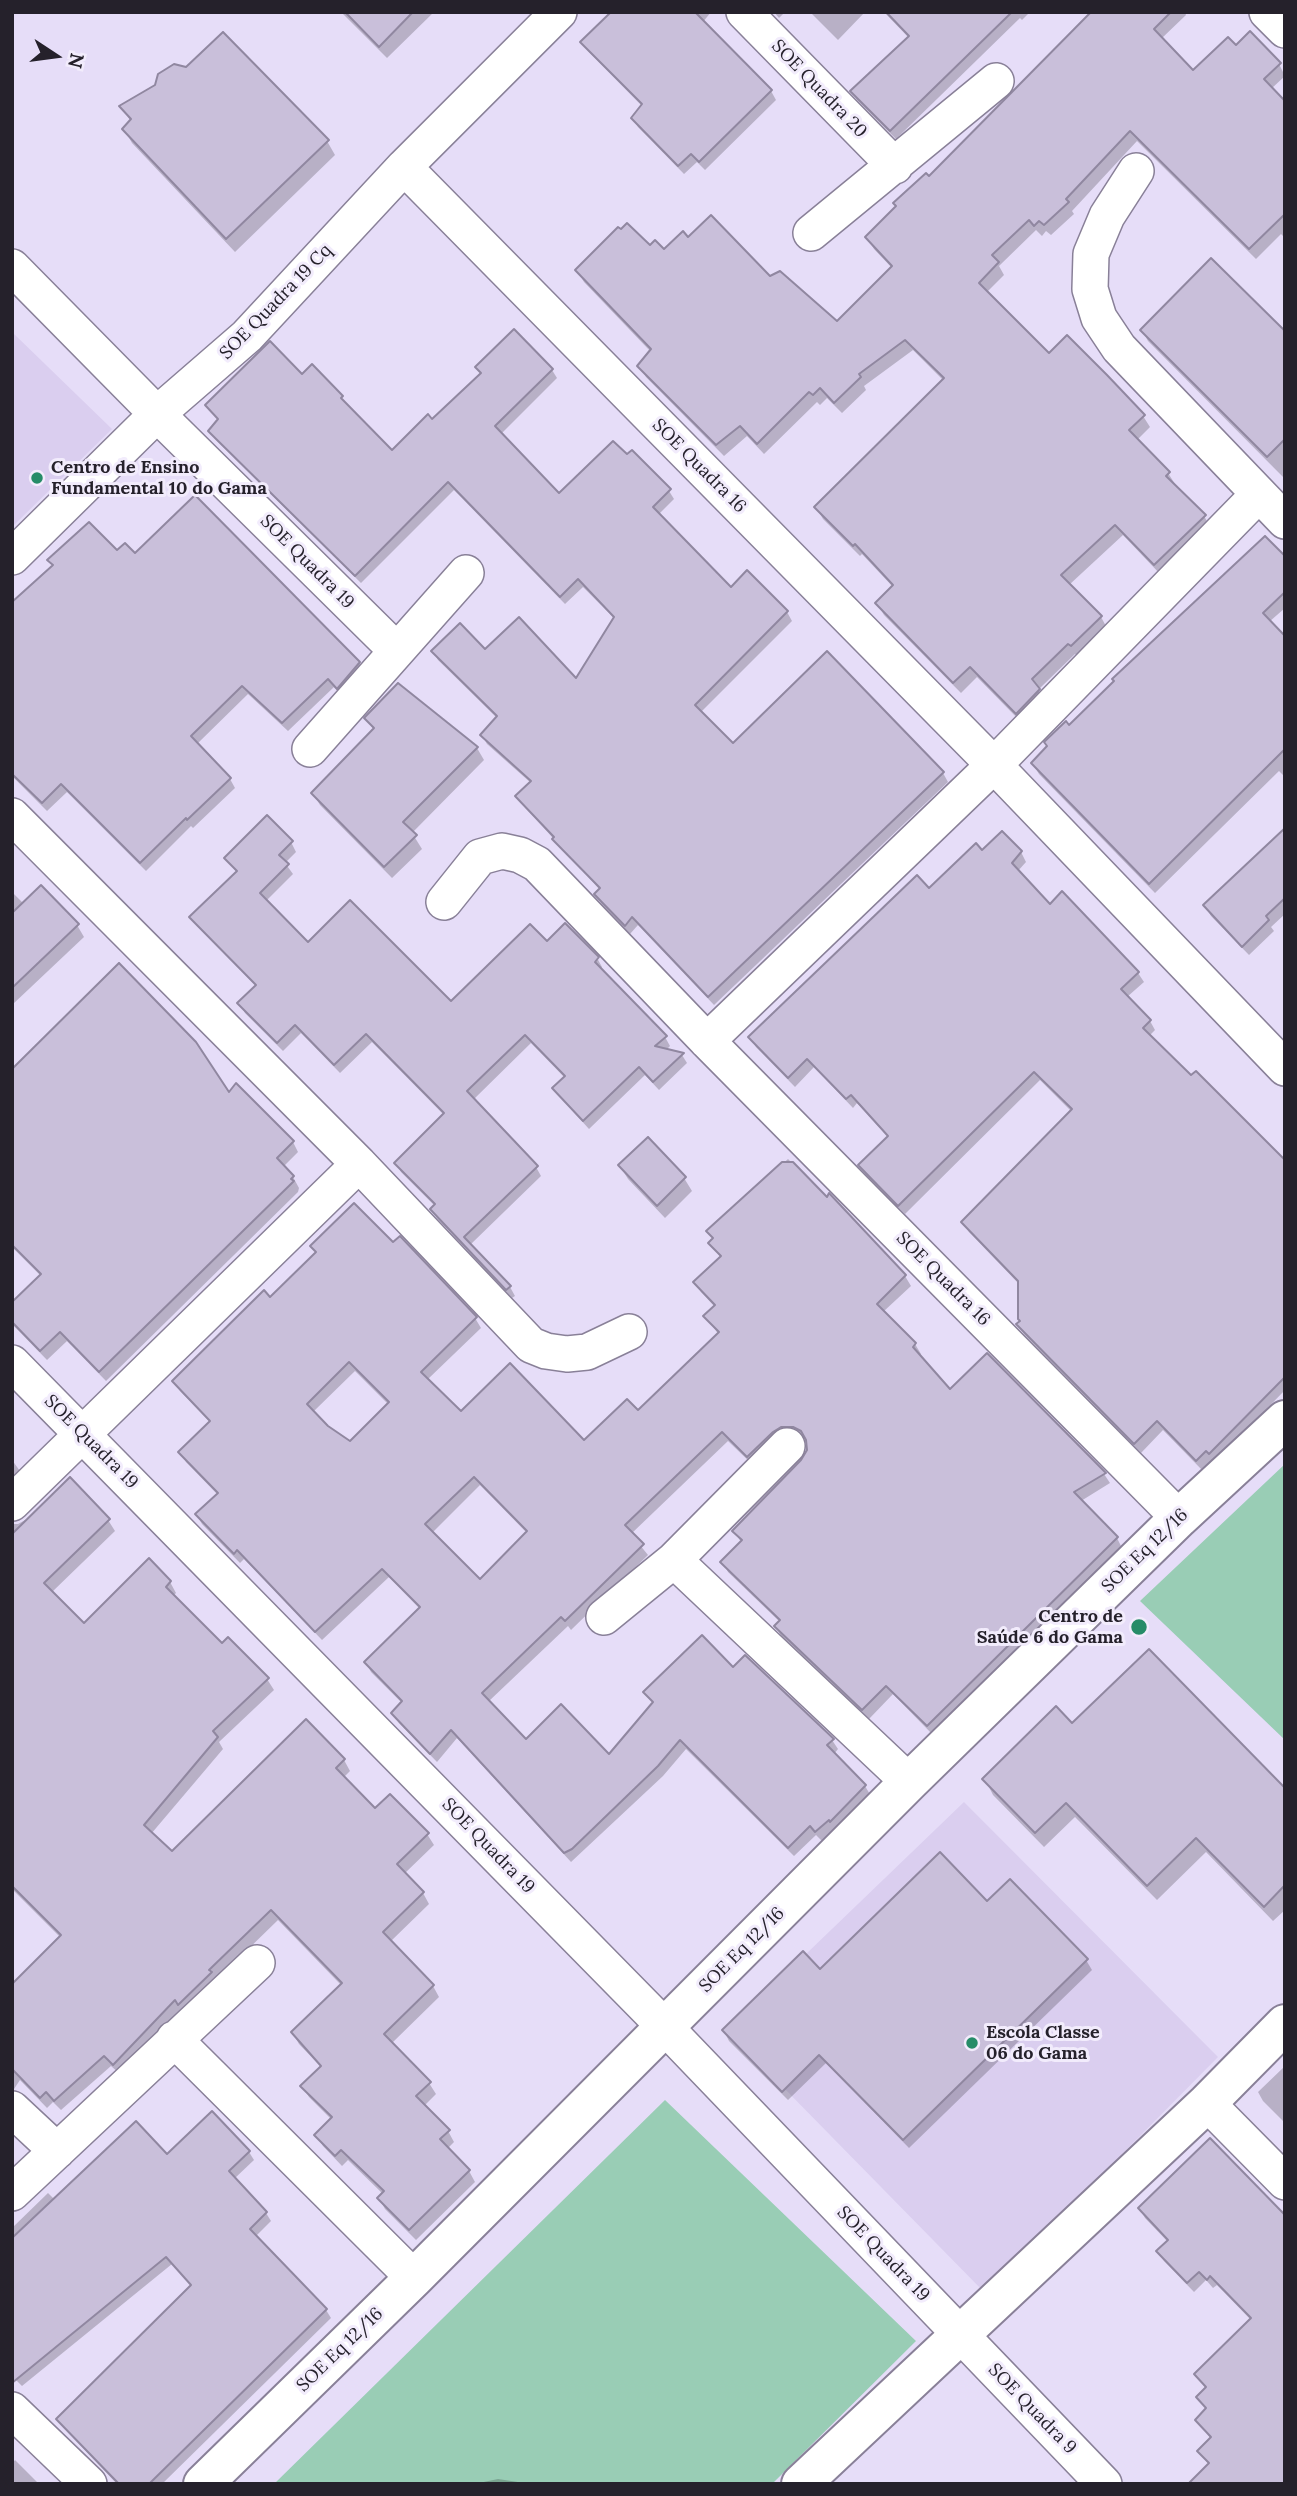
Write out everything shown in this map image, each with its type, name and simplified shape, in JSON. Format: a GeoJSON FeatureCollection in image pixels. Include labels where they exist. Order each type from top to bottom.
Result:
{"type":"FeatureCollection","features":[{"type":"Feature","properties":{"kind":"street","name":"SOE Quadra 19 Cq"},"geometry":{"type":"LineString","coordinates":[[12,557],[157,414],[247,336],[404,167],[559,12]]}},
{"type":"Feature","properties":{"kind":"street","name":"SOE Quadra 20"},"geometry":{"type":"LineString","coordinates":[[744,12],[895,166]]}},
{"type":"Feature","properties":{"kind":"street"},"geometry":{"type":"LineString","coordinates":[[1267,12],[1285,30]]}},
{"type":"Feature","properties":{"kind":"street"},"geometry":{"type":"LineString","coordinates":[[811,233],[996,81]]}},
{"type":"Feature","properties":{"kind":"street","name":"SOE Quadra 16"},"geometry":{"type":"LineString","coordinates":[[404,167],[994,765],[1285,1068]]}},
{"type":"Feature","properties":{"kind":"street"},"geometry":{"type":"LineString","coordinates":[[1136,171],[1107,216],[1091,254],[1090,289],[1099,318],[1119,348],[1285,522]]}},
{"type":"Feature","properties":{"kind":"street","name":"SOE Quadra 19"},"geometry":{"type":"LineString","coordinates":[[12,267],[396,650]]}},
{"type":"Feature","properties":{"kind":"street"},"geometry":{"type":"LineString","coordinates":[[707,1041],[994,765],[1258,495]]}},
{"type":"Feature","properties":{"kind":"street"},"geometry":{"type":"LineString","coordinates":[[310,749],[466,573]]}},
{"type":"Feature","properties":{"kind":"street"},"geometry":{"type":"LineString","coordinates":[[12,816],[359,1164],[531,1345],[546,1351],[567,1354],[587,1352],[629,1332]]}},
{"type":"Feature","properties":{"kind":"street","name":"SOE Quadra 16"},"geometry":{"type":"LineString","coordinates":[[444,902],[480,857],[502,850],[537,864],[707,1041],[1179,1518]]}},
{"type":"Feature","properties":{"kind":"street"},"geometry":{"type":"LineString","coordinates":[[12,1503],[359,1164]]}},
{"type":"Feature","properties":{"kind":"street","name":"SOE Quadra 19"},"geometry":{"type":"LineString","coordinates":[[12,1363],[665,2027],[960,2334]]}},
{"type":"Feature","properties":{"kind":"street","name":"SOE Eq 12/16"},"geometry":{"type":"LineString","coordinates":[[204,2484],[414,2278],[909,1782],[1179,1518],[1285,1420]]}},
{"type":"Feature","properties":{"kind":"street"},"geometry":{"type":"LineString","coordinates":[[604,1617],[674,1560],[787,1446]]}},
{"type":"Feature","properties":{"kind":"street"},"geometry":{"type":"LineString","coordinates":[[674,1560],[909,1782]]}},
{"type":"Feature","properties":{"kind":"street"},"geometry":{"type":"LineString","coordinates":[[12,2193],[257,1963]]}},
{"type":"Feature","properties":{"kind":"street"},"geometry":{"type":"LineString","coordinates":[[801,2484],[1207,2103],[1285,2024]]}},
{"type":"Feature","properties":{"kind":"street"},"geometry":{"type":"LineString","coordinates":[[174,2039],[414,2278]]}},
{"type":"Feature","properties":{"kind":"street"},"geometry":{"type":"LineString","coordinates":[[1207,2103],[1285,2182]]}},
{"type":"Feature","properties":{"kind":"street"},"geometry":{"type":"LineString","coordinates":[[12,2109],[57,2151]]}},
{"type":"Feature","properties":{"kind":"street","name":"SOE Quadra 9"},"geometry":{"type":"LineString","coordinates":[[960,2334],[1104,2484]]}},
{"type":"Feature","properties":{"kind":"street"},"geometry":{"type":"LineString","coordinates":[[12,2410],[89,2484]]}},
{"type":"Feature","properties":{"kind":"shaded area","name":"Centro de Ensino Fundamental 10 do Gama"},"geometry":{"type":"Polygon","coordinates":[[[12,332],[112,429],[12,527],[12,332]]]}},
{"type":"Feature","properties":{"kind":"shaded area","name":"Escola Classe 06 do Gama"},"geometry":{"type":"Polygon","coordinates":[[[964,1802],[1218,2057],[985,2293],[727,2030],[964,1802]]]}},
{"type":"Feature","properties":{"kind":"green space"},"geometry":{"type":"Polygon","coordinates":[[[1285,1464],[1285,1740],[1140,1601],[1285,1464]]]}},
{"type":"Feature","properties":{"kind":"green space"},"geometry":{"type":"Polygon","coordinates":[[[665,2100],[916,2341],[772,2484],[274,2484],[665,2100]]]}},
{"type":"Feature","properties":{"kind":"building"},"geometry":{"type":"Polygon","coordinates":[[[345,12],[413,12],[379,47],[345,12]]]}},
{"type":"Feature","properties":{"kind":"building"},"geometry":{"type":"Polygon","coordinates":[[[611,12],[695,12],[772,90],[699,162],[691,154],[678,166],[631,118],[642,104],[580,42],[611,12]]]}},
{"type":"Feature","properties":{"kind":"building"},"geometry":{"type":"Polygon","coordinates":[[[886,12],[1012,12],[890,131],[850,91],[909,36],[886,12]]]}},
{"type":"Feature","properties":{"kind":"building"},"geometry":{"type":"Polygon","coordinates":[[[1091,12],[1171,12],[1154,29],[1193,70],[1228,37],[1236,45],[1250,31],[1281,63],[1264,79],[1285,101],[1285,214],[1249,249],[1130,131],[1066,199],[1069,202],[1044,225],[1039,221],[1034,226],[1029,220],[992,255],[999,262],[979,283],[1049,353],[1067,335],[1107,375],[1145,415],[1129,430],[1170,472],[1166,476],[1206,515],[1154,565],[1115,525],[1061,575],[1102,616],[1032,679],[1040,689],[1016,714],[970,667],[953,683],[875,603],[893,585],[855,544],[853,546],[814,507],[944,378],[905,340],[859,374],[861,377],[834,403],[820,388],[813,395],[809,392],[757,444],[740,426],[716,445],[637,366],[651,349],[575,270],[618,227],[621,229],[627,223],[650,245],[655,240],[664,249],[683,231],[688,237],[711,215],[770,276],[780,271],[837,321],[892,266],[865,237],[896,206],[893,203],[926,173],[929,176],[1091,12]]]}},
{"type":"Feature","properties":{"kind":"building"},"geometry":{"type":"Polygon","coordinates":[[[223,32],[329,140],[226,239],[122,129],[131,119],[119,106],[155,85],[158,74],[174,64],[186,67],[223,32]]]}},
{"type":"Feature","properties":{"kind":"building"},"geometry":{"type":"Polygon","coordinates":[[[1211,258],[1285,331],[1285,439],[1267,457],[1140,330],[1211,258]]]}},
{"type":"Feature","properties":{"kind":"building"},"geometry":{"type":"Polygon","coordinates":[[[514,329],[553,369],[495,426],[559,493],[613,441],[627,454],[632,450],[671,489],[653,507],[731,587],[747,570],[788,611],[695,705],[733,743],[827,651],[944,772],[708,997],[632,917],[625,926],[594,894],[600,888],[515,796],[531,781],[480,735],[497,716],[431,651],[460,623],[485,649],[519,617],[576,678],[614,617],[578,579],[560,597],[448,482],[355,576],[208,431],[218,419],[205,405],[270,341],[302,374],[312,364],[392,450],[428,414],[432,419],[481,373],[475,367],[514,329]]]}},
{"type":"Feature","properties":{"kind":"building"},"geometry":{"type":"Polygon","coordinates":[[[195,495],[360,662],[337,689],[328,679],[282,723],[242,686],[191,736],[231,778],[140,863],[61,784],[42,803],[12,774],[12,602],[53,565],[47,560],[89,522],[117,550],[125,543],[135,553],[195,495]]]}},
{"type":"Feature","properties":{"kind":"building"},"geometry":{"type":"Polygon","coordinates":[[[1265,536],[1285,556],[1285,592],[1263,613],[1285,636],[1285,749],[1149,884],[1031,763],[1047,746],[1044,742],[1066,721],[1069,725],[1114,681],[1112,679],[1265,536]]]}},
{"type":"Feature","properties":{"kind":"building"},"geometry":{"type":"Polygon","coordinates":[[[398,683],[478,747],[403,822],[417,835],[384,867],[311,793],[374,728],[364,718],[398,683]]]}},
{"type":"Feature","properties":{"kind":"building"},"geometry":{"type":"Polygon","coordinates":[[[267,815],[293,841],[279,855],[289,864],[260,893],[308,942],[350,900],[451,1001],[530,924],[547,941],[565,923],[599,957],[595,962],[667,1036],[655,1046],[684,1053],[653,1082],[639,1067],[583,1121],[552,1088],[565,1076],[525,1035],[467,1091],[538,1166],[464,1237],[511,1286],[506,1290],[430,1209],[435,1204],[394,1163],[444,1113],[366,1034],[334,1065],[295,1025],[277,1043],[237,1003],[256,985],[189,917],[237,871],[224,858],[267,815]]]}},
{"type":"Feature","properties":{"kind":"building"},"geometry":{"type":"Polygon","coordinates":[[[1285,828],[1285,898],[1266,916],[1269,920],[1242,947],[1203,905],[1285,828]]]}},
{"type":"Feature","properties":{"kind":"building"},"geometry":{"type":"Polygon","coordinates":[[[1002,831],[1022,851],[1012,863],[1050,904],[1062,891],[1139,972],[1121,989],[1151,1020],[1143,1028],[1191,1075],[1196,1071],[1285,1160],[1285,1377],[1209,1454],[1206,1451],[1196,1461],[1157,1421],[1134,1444],[1016,1324],[1020,1321],[1018,1281],[961,1222],[1072,1109],[1034,1072],[898,1206],[858,1165],[888,1136],[851,1095],[846,1099],[807,1059],[788,1078],[748,1037],[917,875],[929,888],[976,843],[982,850],[1002,831]]]}},
{"type":"Feature","properties":{"kind":"building"},"geometry":{"type":"Polygon","coordinates":[[[41,885],[79,924],[12,988],[12,913],[41,885]]]}},
{"type":"Feature","properties":{"kind":"building"},"geometry":{"type":"Polygon","coordinates":[[[119,963],[196,1042],[229,1092],[236,1083],[294,1141],[277,1158],[294,1176],[291,1179],[294,1181],[99,1372],[60,1332],[40,1351],[12,1322],[12,1302],[41,1274],[12,1245],[12,1069],[119,963]]]}},
{"type":"Feature","properties":{"kind":"building"},"geometry":{"type":"Polygon","coordinates":[[[648,1137],[686,1177],[657,1206],[618,1165],[648,1137]]]}},
{"type":"Feature","properties":{"kind":"building"},"geometry":{"type":"Polygon","coordinates":[[[782,1162],[793,1162],[827,1197],[829,1193],[906,1275],[877,1304],[916,1343],[913,1347],[950,1389],[987,1353],[1106,1473],[1074,1492],[1118,1537],[927,1726],[886,1686],[862,1710],[774,1626],[780,1620],[720,1562],[742,1540],[732,1531],[801,1460],[807,1450],[806,1440],[801,1431],[793,1427],[781,1427],[747,1457],[722,1432],[625,1525],[644,1544],[565,1621],[561,1617],[482,1693],[526,1739],[561,1704],[609,1754],[653,1702],[643,1692],[702,1635],[733,1667],[745,1655],[834,1739],[827,1745],[866,1785],[830,1822],[829,1820],[815,1832],[810,1826],[788,1848],[680,1740],[658,1766],[572,1849],[564,1853],[451,1730],[430,1754],[391,1713],[402,1701],[364,1662],[420,1607],[382,1569],[315,1632],[237,1550],[234,1554],[195,1514],[218,1493],[178,1452],[210,1421],[172,1381],[264,1290],[270,1297],[316,1252],[310,1246],[354,1203],[393,1242],[400,1236],[477,1317],[421,1372],[461,1411],[510,1363],[584,1440],[627,1399],[638,1410],[719,1332],[703,1316],[715,1305],[693,1282],[721,1256],[708,1243],[713,1238],[706,1231],[782,1162]],[[349,1362],[307,1404],[328,1426],[350,1441],[389,1402],[349,1362]],[[474,1477],[425,1524],[480,1579],[527,1531],[474,1477]]]}},
{"type":"Feature","properties":{"kind":"building"},"geometry":{"type":"Polygon","coordinates":[[[70,1477],[110,1519],[44,1583],[84,1623],[149,1558],[171,1581],[166,1587],[222,1643],[228,1637],[269,1678],[213,1731],[218,1737],[144,1825],[172,1851],[306,1719],[345,1759],[336,1768],[375,1808],[390,1794],[429,1833],[397,1864],[424,1892],[383,1932],[434,1985],[384,2034],[431,2082],[416,2096],[450,2130],[440,2139],[470,2170],[409,2230],[377,2198],[384,2191],[341,2150],[335,2156],[314,2135],[332,2117],[300,2086],[321,2066],[291,2032],[342,1983],[271,1910],[209,1970],[212,1972],[178,2005],[175,2000],[113,2065],[104,2056],[54,2101],[46,2092],[40,2098],[12,2069],[12,1984],[61,1935],[12,1886],[12,1534],[70,1477]]]}},
{"type":"Feature","properties":{"kind":"building"},"geometry":{"type":"Polygon","coordinates":[[[1149,1649],[1285,1788],[1285,1885],[1264,1907],[1196,1838],[1147,1886],[1066,1803],[1035,1833],[982,1779],[1056,1706],[1072,1723],[1149,1649]]]}},
{"type":"Feature","properties":{"kind":"building"},"geometry":{"type":"Polygon","coordinates":[[[940,1852],[987,1901],[1010,1879],[1088,1959],[903,2140],[819,2055],[782,2092],[722,2030],[803,1951],[820,1969],[940,1852]]]}},
{"type":"Feature","properties":{"kind":"building"},"geometry":{"type":"Polygon","coordinates":[[[212,2111],[250,2151],[229,2171],[267,2212],[250,2229],[327,2309],[149,2484],[119,2484],[56,2419],[191,2285],[166,2257],[12,2383],[12,2238],[136,2121],[167,2154],[212,2111]]]}},
{"type":"Feature","properties":{"kind":"building"},"geometry":{"type":"Polygon","coordinates":[[[1210,2138],[1285,2215],[1285,2484],[1188,2484],[1209,2463],[1197,2451],[1211,2437],[1195,2420],[1206,2408],[1196,2397],[1206,2387],[1194,2374],[1251,2318],[1210,2276],[1207,2280],[1199,2272],[1187,2283],[1156,2251],[1168,2240],[1138,2208],[1210,2138]]]}},
{"type":"Feature","properties":{"kind":"place","name":"Centro de Ensino Fundamental 10 do Gama"},"geometry":{"type":"Point","coordinates":[37,478]}},
{"type":"Feature","properties":{"kind":"place","name":"Centro de Saúde 6 do Gama"},"geometry":{"type":"Point","coordinates":[1139,1627]}},
{"type":"Feature","properties":{"kind":"place","name":"Escola Classe 06 do Gama"},"geometry":{"type":"Point","coordinates":[972,2043]}}]}
